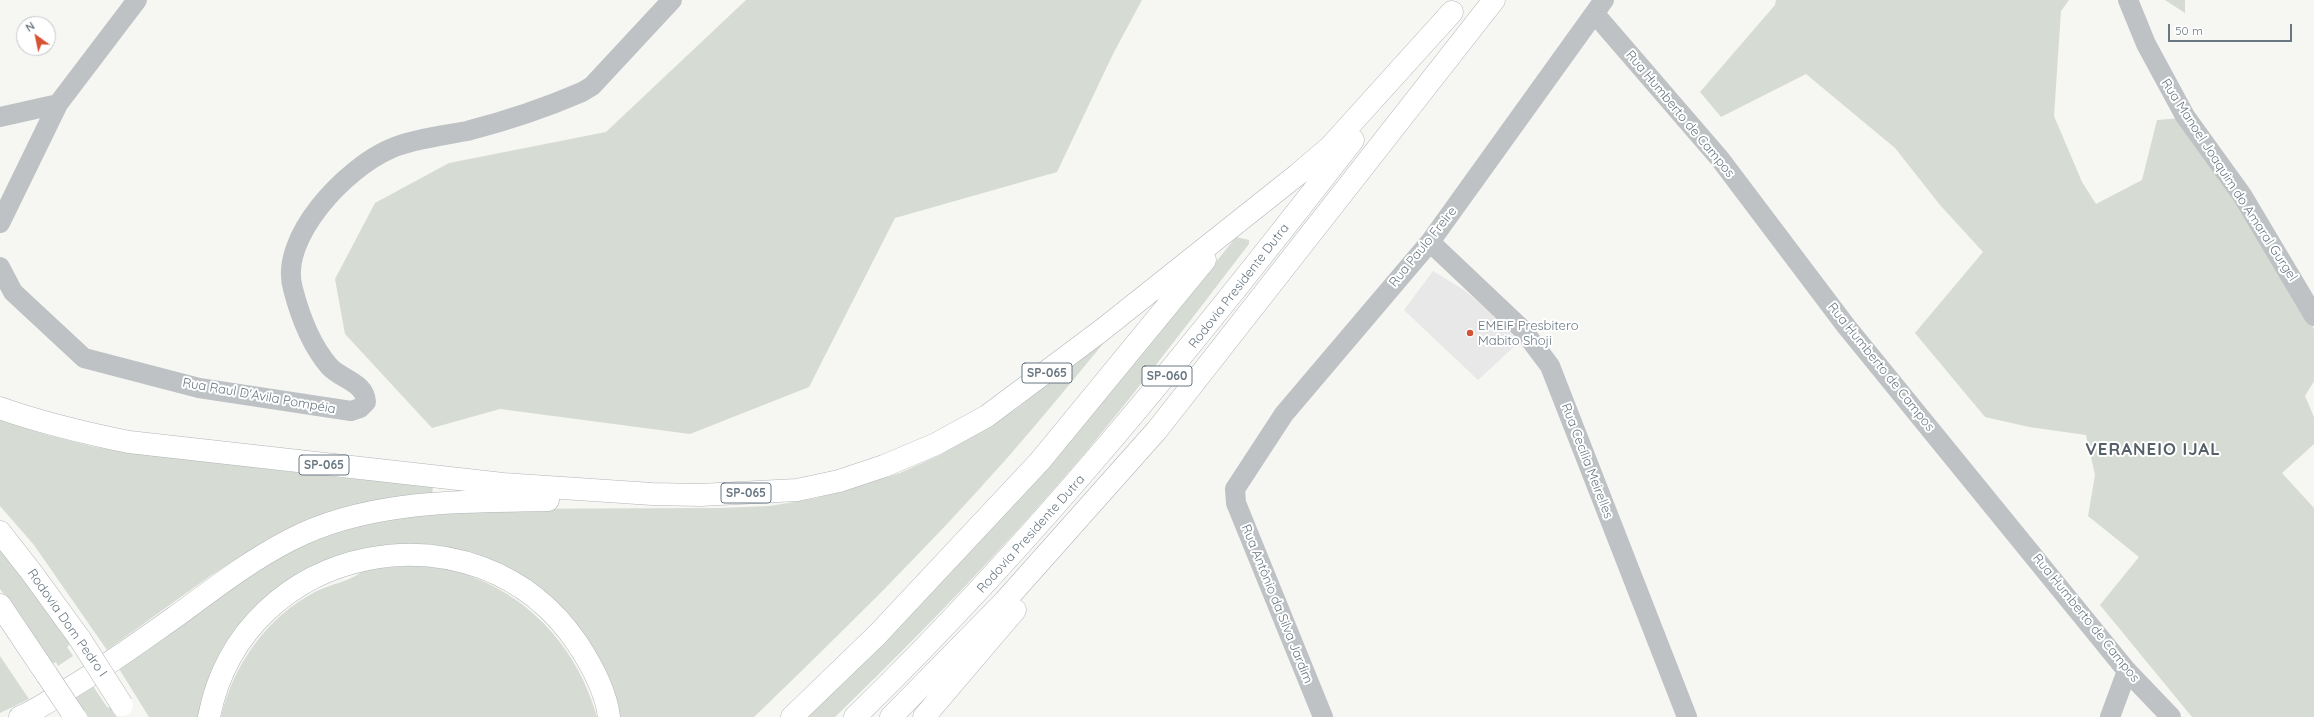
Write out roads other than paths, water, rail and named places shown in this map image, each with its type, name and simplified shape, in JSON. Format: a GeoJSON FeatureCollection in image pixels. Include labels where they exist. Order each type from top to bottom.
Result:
{"type":"FeatureCollection","features":[{"type":"Feature","properties":{"kind":"highway","name":"Rodovia Presidente Dutra"},"geometry":{"type":"LineString","coordinates":[[891,717],[1004,602],[1157,430],[1494,0]]}},
{"type":"Feature","properties":{"kind":"highway","name":"Rodovia Presidente Dutra"},"geometry":{"type":"LineString","coordinates":[[855,717],[935,638],[999,570],[1130,421],[1263,255],[1456,6]]}},
{"type":"Feature","properties":{"kind":"highway"},"geometry":{"type":"LineString","coordinates":[[792,717],[877,635],[1040,461],[1232,226],[1330,147],[1456,6]]}},
{"type":"Feature","properties":{"kind":"highway","name":"SP-065"},"geometry":{"type":"LineString","coordinates":[[0,408],[74,430],[129,442],[503,484],[652,494],[707,495],[797,490],[839,480],[884,466],[936,444],[987,416],[1032,384],[1232,226]]}},
{"type":"Feature","properties":{"kind":"highway","name":"SP-060"},"geometry":{"type":"LineString","coordinates":[[924,717],[1057,561],[1157,430]]}},
{"type":"Feature","properties":{"kind":"highway","name":"SP-065"},"geometry":{"type":"LineString","coordinates":[[20,717],[81,682],[266,553],[292,539],[356,516],[389,509],[424,505],[652,494]]}},
{"type":"Feature","properties":{"kind":"highway","name":"Rodovia Dom Pedro I"},"geometry":{"type":"LineString","coordinates":[[0,532],[80,639],[126,711]]}},
{"type":"Feature","properties":{"kind":"highway"},"geometry":{"type":"LineString","coordinates":[[209,717],[220,678],[232,652],[247,632],[267,610],[289,592],[315,576],[340,566],[389,554],[412,554],[442,557],[493,572],[535,598],[554,614],[584,653],[600,685],[610,717]]}},
{"type":"Feature","properties":{"kind":"highway"},"geometry":{"type":"LineString","coordinates":[[0,605],[75,717]]}},
{"type":"Feature","properties":{"kind":"highway"},"geometry":{"type":"LineString","coordinates":[[0,628],[47,675]]}},
{"type":"Feature","properties":{"kind":"street"},"geometry":{"type":"LineString","coordinates":[[0,223],[58,104],[137,0]]}},
{"type":"Feature","properties":{"kind":"street","name":"Rua Raul D'Avila Pompéia"},"geometry":{"type":"LineString","coordinates":[[0,267],[13,292],[84,358],[199,388],[351,411],[360,408],[366,402],[366,395],[361,389],[330,367],[320,353],[303,320],[292,288],[290,271],[294,252],[307,226],[321,206],[342,182],[390,148],[492,125],[582,92],[592,86],[672,0]]}},
{"type":"Feature","properties":{"kind":"street","name":"Rua Manoel Joaquim do Amaral Gurgel"},"geometry":{"type":"LineString","coordinates":[[2128,0],[2146,44],[2181,110],[2242,195],[2314,316]]}},
{"type":"Feature","properties":{"kind":"street","name":"Rua Paulo Freire"},"geometry":{"type":"LineString","coordinates":[[1235,489],[1284,414],[1430,242],[1599,7]]}},
{"type":"Feature","properties":{"kind":"street","name":"Rua Humberto de Campos"},"geometry":{"type":"LineString","coordinates":[[1599,7],[1720,159],[1846,326],[2127,671],[2171,717]]}},
{"type":"Feature","properties":{"kind":"street"},"geometry":{"type":"LineString","coordinates":[[0,116],[58,104]]}},
{"type":"Feature","properties":{"kind":"street","name":"Rua Cecília Meirelles"},"geometry":{"type":"LineString","coordinates":[[1430,242],[1523,330],[1550,366],[1687,717]]}},
{"type":"Feature","properties":{"kind":"street","name":"Rua Antônio da Silva Jardim"},"geometry":{"type":"LineString","coordinates":[[1235,489],[1236,503],[1323,717]]}},
{"type":"Feature","properties":{"kind":"street"},"geometry":{"type":"LineString","coordinates":[[2110,717],[2127,671]]}},
{"type":"Feature","properties":{"kind":"place","name":"EMEIF Presbitero Mabito Shoji"},"geometry":{"type":"Point","coordinates":[1470,333]}},
{"type":"Feature","properties":{"kind":"district","name":"VERANEIO IJAL"},"geometry":{"type":"Point","coordinates":[2153,450]}}]}
